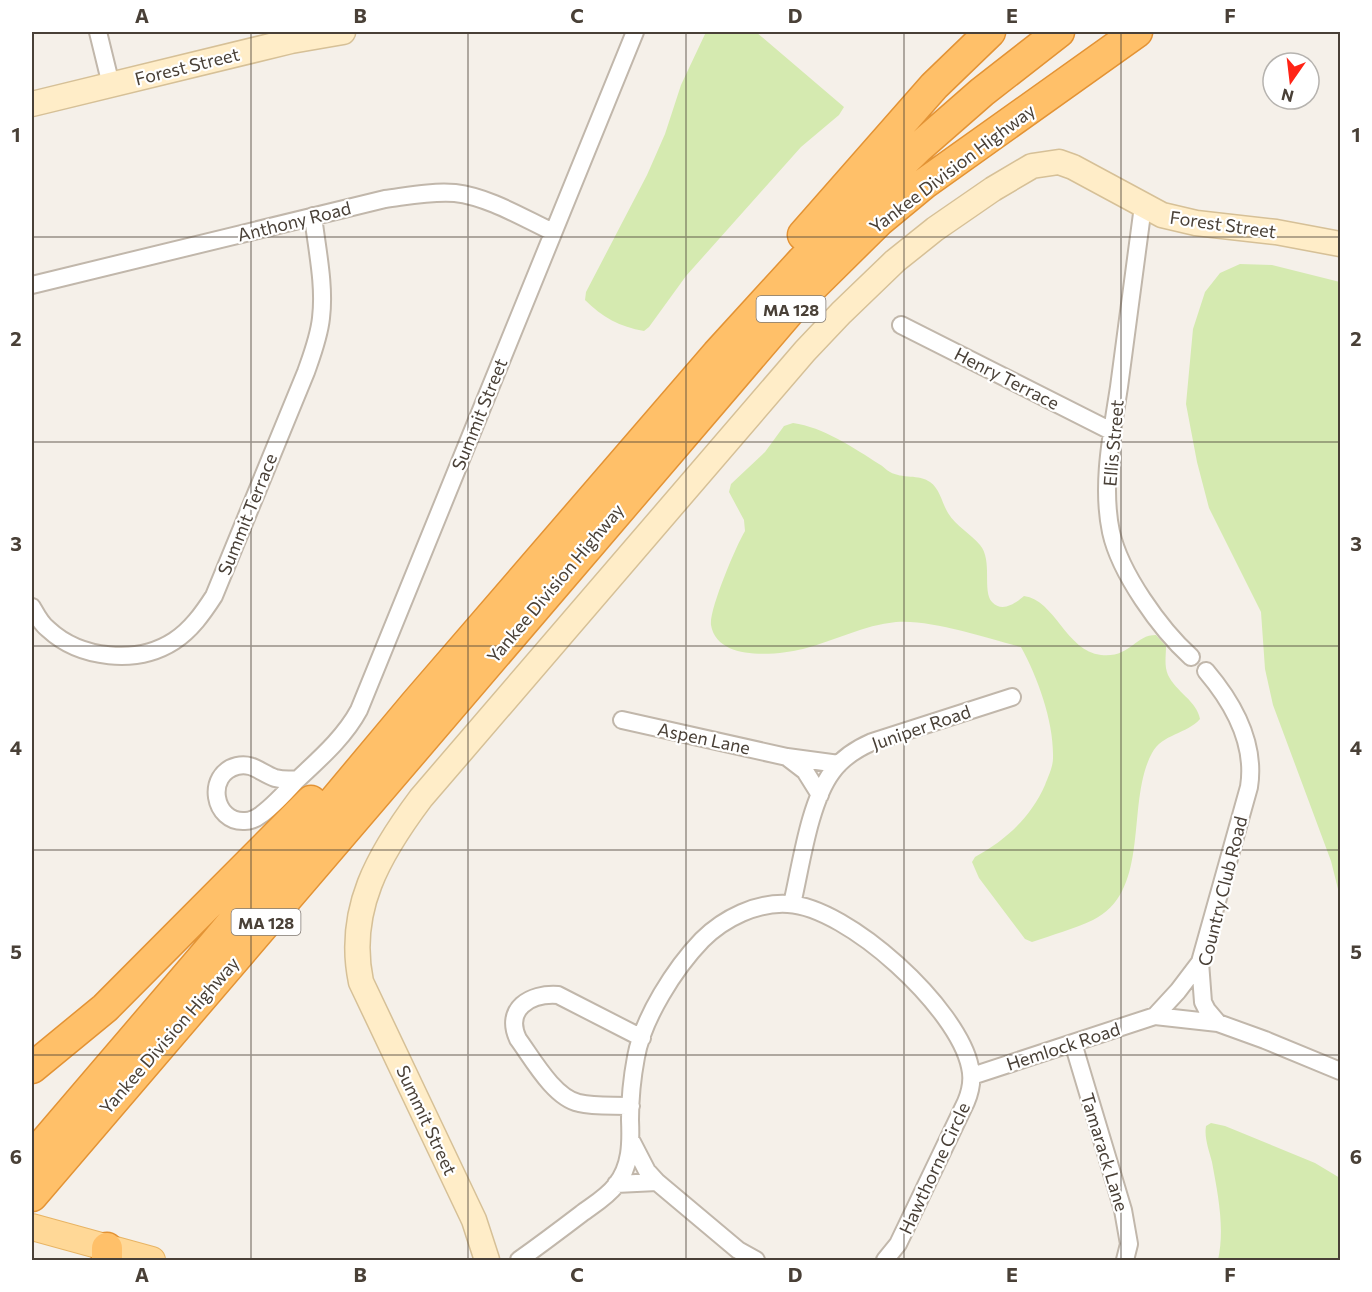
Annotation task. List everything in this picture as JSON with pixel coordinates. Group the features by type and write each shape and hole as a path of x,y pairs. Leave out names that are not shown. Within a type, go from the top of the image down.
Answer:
{"highway":[{"path":"660,420 812,223 934,86 990,32"},
{"name":"Yankee Division Highway","path":"32,1157 489,619 786,278 918,148 982,92 1059,32"},
{"name":"Yankee Division Highway","path":"32,1196 800,298 871,228 925,183 1137,32"},
{"path":"32,1068 105,1008 489,619"}],"main road":[{"path":"32,1227 107,1254 152,1260"}],"street":[{"path":"98,32 111,85"},
{"name":"Forest Street","path":"32,104 291,41 343,32"},
{"name":"Summit Street","path":"298,779 279,779 255,767 237,766 228,769 221,776 217,784 217,803 222,811 237,820 256,819 263,814 298,779 345,731 359,710 635,32"},
{"name":"Forest Street","path":"1046,163 1059,162 1073,167 1162,215 1196,224 1276,232 1341,244"},
{"name":"Yankee Division Highway","path":"361,982 356,946 358,922 364,899 374,872 387,848 421,798 841,313 895,261 935,229 1022,171 1046,163"},
{"name":"Anthony Road","path":"32,281 386,199 439,193 456,193 497,206 553,232"},
{"name":"Ellis Street","path":"1143,206 1113,432 1108,503 1111,531 1117,552 1147,606 1191,657"},
{"name":"Summit Terrace","path":"32,607 46,628 65,643 100,654 119,657 158,650 175,641 204,613 214,596 316,341 323,302 313,216"},
{"name":"Henry Terrace","path":"901,325 1113,432"},
{"name":"Country Club Road","path":"1206,671 1224,693 1237,717 1249,751 1251,774 1200,962 1203,1002 1218,1023"},
{"name":"Juniper Road","path":"792,904 814,812 830,774 839,764 856,749 872,742 1012,697"},
{"name":"Aspen Lane","path":"622,720 787,757 839,764"},
{"path":"787,757 804,771 820,795"},
{"path":"519,1260 597,1203 616,1184 627,1163 632,1142 631,1106 636,1057 646,1026 663,993 682,964 703,940 730,918 748,910 770,904 792,904 820,913 851,928 883,952 934,1004 966,1053 972,1076"},
{"name":"Hemlock Road","path":"1155,1016 1200,962"},
{"name":"Summit Street","path":"361,982 474,1220 487,1260"},
{"path":"631,1106 579,1103 568,1100 559,1093 518,1039 513,1028 513,1019 525,1002 546,994 558,995 642,1038"},
{"name":"Hemlock Road","path":"972,1076 1155,1016 1218,1023"},
{"path":"1218,1023 1341,1071"},
{"name":"Tamarack Lane","path":"1073,1043 1123,1210 1129,1244 1125,1260"},
{"name":"Hawthorne Circle","path":"885,1260 898,1244 966,1102 972,1076"},
{"path":"632,1142 647,1171 657,1182 738,1250 756,1260"},
{"path":"616,1184 657,1182"},
{"path":"898,1244 904,1260"}],"green space":[{"path":"706,32 756,32 844,107 839,115 801,147 686,276 649,327 644,331 635,329 619,324 598,311 585,300 586,292 647,175 665,134 681,85"},
{"path":"1240,264 1272,265 1340,282 1340,897 1331,861 1273,705 1265,669 1261,612 1209,508 1186,404 1193,329 1205,292 1220,273"},
{"path":"793,423 816,429 838,439 895,474 921,478 930,482 939,492 951,518 984,551 989,597 996,605 1009,606 1024,596 1035,600 1053,615 1079,645 1101,655 1119,653 1142,639 1156,635 1166,646 1168,675 1195,707 1200,719 1162,742 1152,753 1144,773 1130,868 1123,889 1111,907 1093,920 1032,942 1025,939 979,878 972,862 975,857 1007,835 1025,817 1039,797 1052,765 1053,744 1048,715 1039,686 1021,647 958,630 910,622 872,626 803,649 779,653 764,654 736,650 724,645 716,637 711,625 714,606 745,531 744,520 729,492 731,484 765,452 784,426"},
{"path":"1211,1123 1225,1126 1315,1163 1340,1178 1340,1260 1218,1260 1221,1236 1220,1211 1206,1135 1206,1126"}]}
